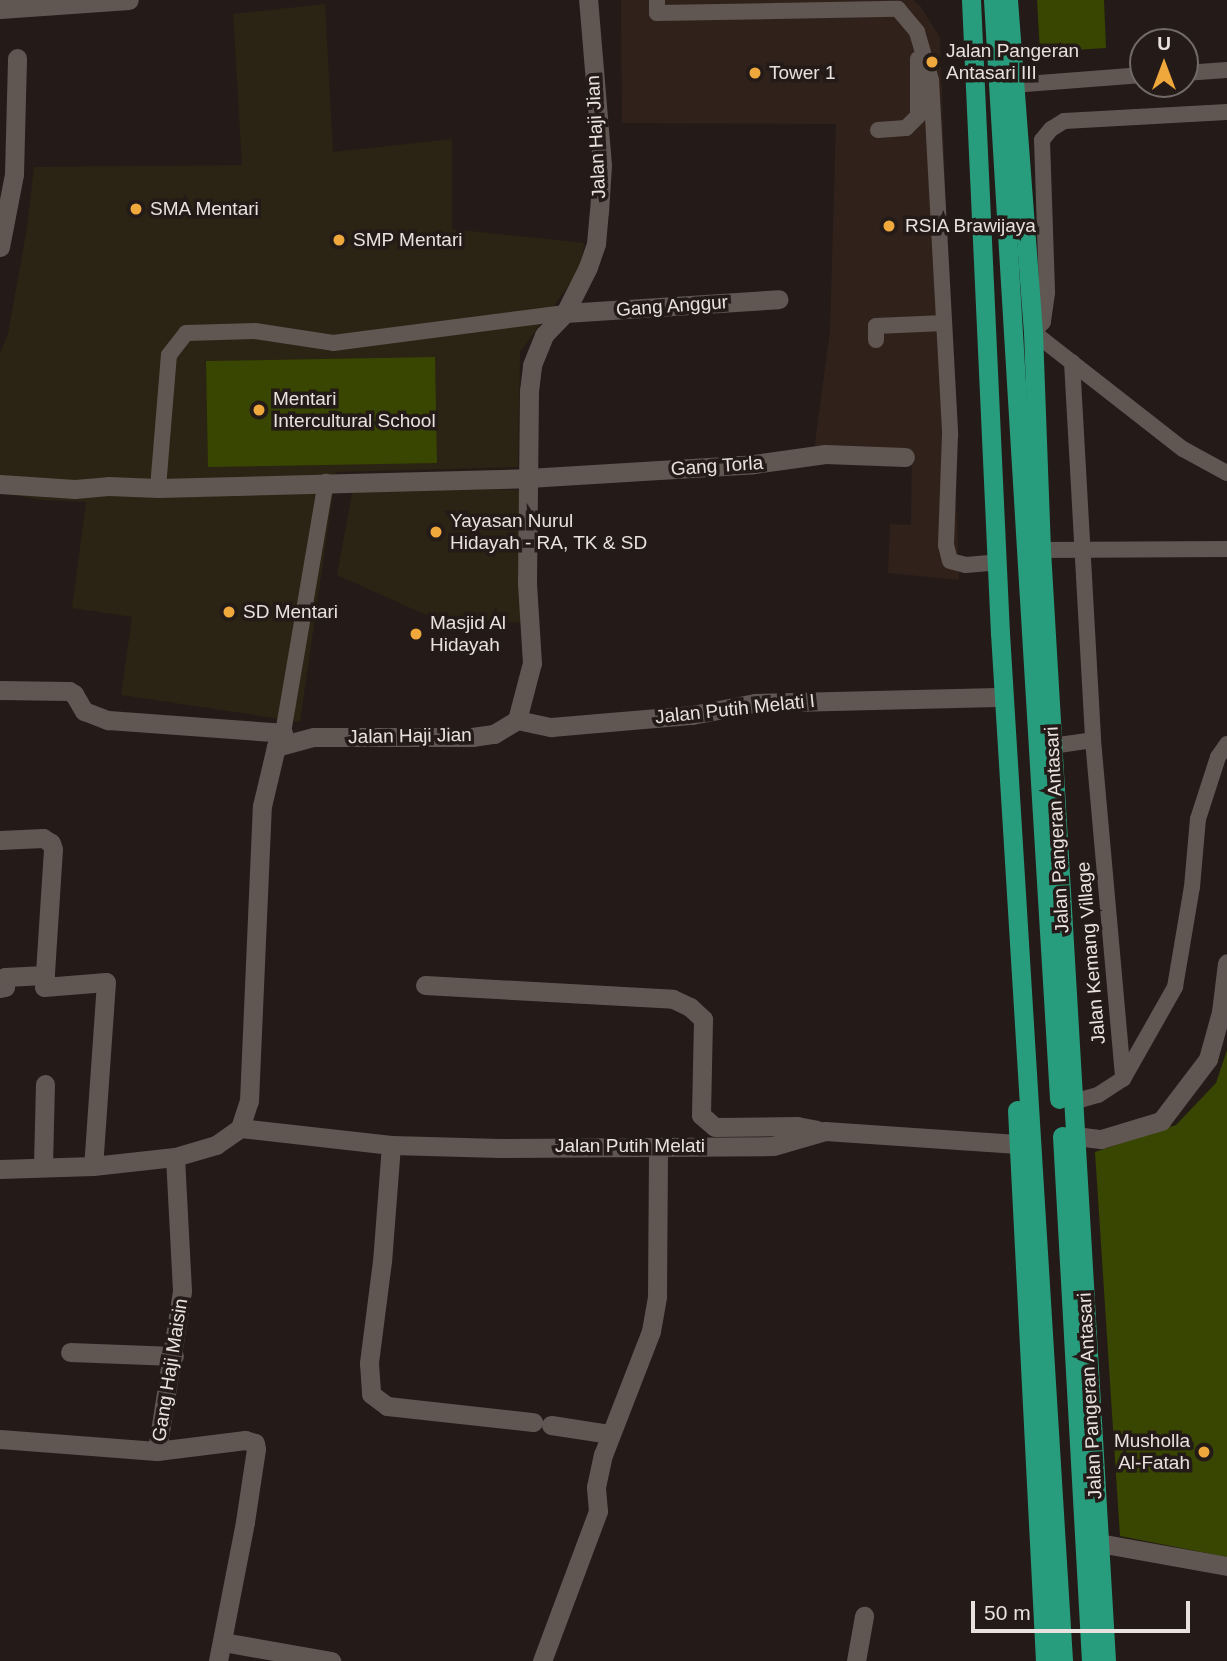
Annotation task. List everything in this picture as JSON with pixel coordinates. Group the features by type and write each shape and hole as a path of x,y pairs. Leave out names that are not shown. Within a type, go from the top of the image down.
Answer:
{"main road":[{"path":"959,0 1045,1661"},
{"path":"971,0 1000,633 1063,1661"},
{"path":"993,0 1091,1661"},
{"name":"Jalan Pangeran Antasari","path":"1008,0 1033,332 1041,550 1106,1661"}],"street":[{"path":"0,9 39,4 129,0"},
{"name":"Jalan Haji Jian","path":"0,690 69,691 74,694 84,711 108,720 280,740 314,737 472,737 494,734 517,720 532,663 527,583 532,365 544,335 565,313 588,267 596,244 602,165 588,0"},
{"path":"0,247 14,174 17,58"},
{"name":"Gang Anggur","path":"565,313 779,299"},
{"name":"Gang Torla","path":"0,484 38,488 158,488 528,478 754,464 825,454 905,457"},
{"name":"Jalan Putih Melati I","path":"517,720 551,727 692,715 755,703 997,697"},
{"path":"0,1169 93,1166 175,1157 216,1145 240,1128 249,1101 262,806 280,740"},
{"path":"0,839 43,838 51,843 52,881 44,987 106,982 93,1166"},
{"path":"1075,1136 1101,1139 1161,1121 1208,1059 1221,1012 1227,962"},
{"path":"0,988 5,987 5,977 45,975"},
{"path":"425,985 673,999 690,1007 703,1019 701,1115 715,1127 797,1126 825,1131"},
{"path":"43,1166 45,1084"},
{"name":"Jalan Putih Melati","path":"240,1128 391,1145 773,1146 825,1131 1018,1144"},
{"path":"391,1145 382,1261 369,1363 371,1394 387,1406 610,1434"},
{"path":"542,1661 598,1511 595,1494 597,1477 610,1434 651,1331 657,1296 659,1146"},
{"name":"Gang Haji Maisin","path":"175,1157 182,1291 174,1356 157,1451 245,1440 256,1445 245,1522 220,1651"},
{"path":"70,1352 174,1356"},
{"path":"0,1439 157,1451"},
{"path":"1099,1543 1227,1566"},
{"path":"856,1661 864,1616"},
{"path":"220,1651 331,1661"}],"lane":[{"path":"657,0 657,13 803,6 898,9 917,33 931,80 950,435 946,545 950,561 965,565 989,563"},
{"path":"878,130 906,128 918,116 920,104 917,33"},
{"path":"1199,72 1227,70"},
{"path":"1013,85 1129,76"},
{"path":"1227,112 1064,121 1051,129 1042,140 1047,293 1043,322 1033,332 1183,449 1227,473"},
{"path":"158,488 169,355 186,333 255,331 332,343 565,313"},
{"path":"876,340 876,326 944,323"},
{"name":"Jalan Kemang Village","path":"1072,362 1093,740 1123,1079"},
{"path":"280,740 326,482"},
{"path":"1041,550 1227,549"},
{"path":"1052,746 1093,740"},
{"path":"1073,1101 1098,1095 1123,1079 1175,987 1192,887 1198,819 1218,757 1227,744"}],"shaded area":[{"name":"RSIA Brawijaya","path":"621,0 913,0 921,7 940,38 959,580 888,573 890,524 911,525 912,451 814,451 830,331 836,124 622,123"},
{"name":"Mentari Intercultural School","path":"325,4 333,152 452,139 452,229 584,243 580,270 520,352 518,467 336,472 300,722 121,695 132,617 72,608 86,502 43,500 0,493 0,353 8,334 27,227 34,167 242,165 233,14"},
{"name":"Yayasan Nurul Hidayah - RA, TK & SD","path":"353,487 529,490 525,623 435,619 337,575"}],"green space":[{"path":"1037,0 1104,0 1106,48 1040,52"},
{"path":"435,357 437,463 208,467 206,361"},
{"path":"1227,1050 1227,1557 1120,1536 1095,1152 1176,1125 1216,1083"}],"place":[{"name":"Jalan Pangeran Antasari III","path":"932,62"},
{"name":"Tower 1","path":"755,73"},
{"name":"SMA Mentari","path":"136,209"},
{"name":"RSIA Brawijaya","path":"889,226"},
{"name":"SMP Mentari","path":"339,240"},
{"name":"Mentari Intercultural School","path":"259,410"},
{"name":"Yayasan Nurul Hidayah - RA, TK & SD","path":"436,532"},
{"name":"SD Mentari","path":"229,612"},
{"name":"Masjid Al Hidayah","path":"416,634"},
{"name":"Musholla Al-Fatah","path":"1204,1452"}]}
